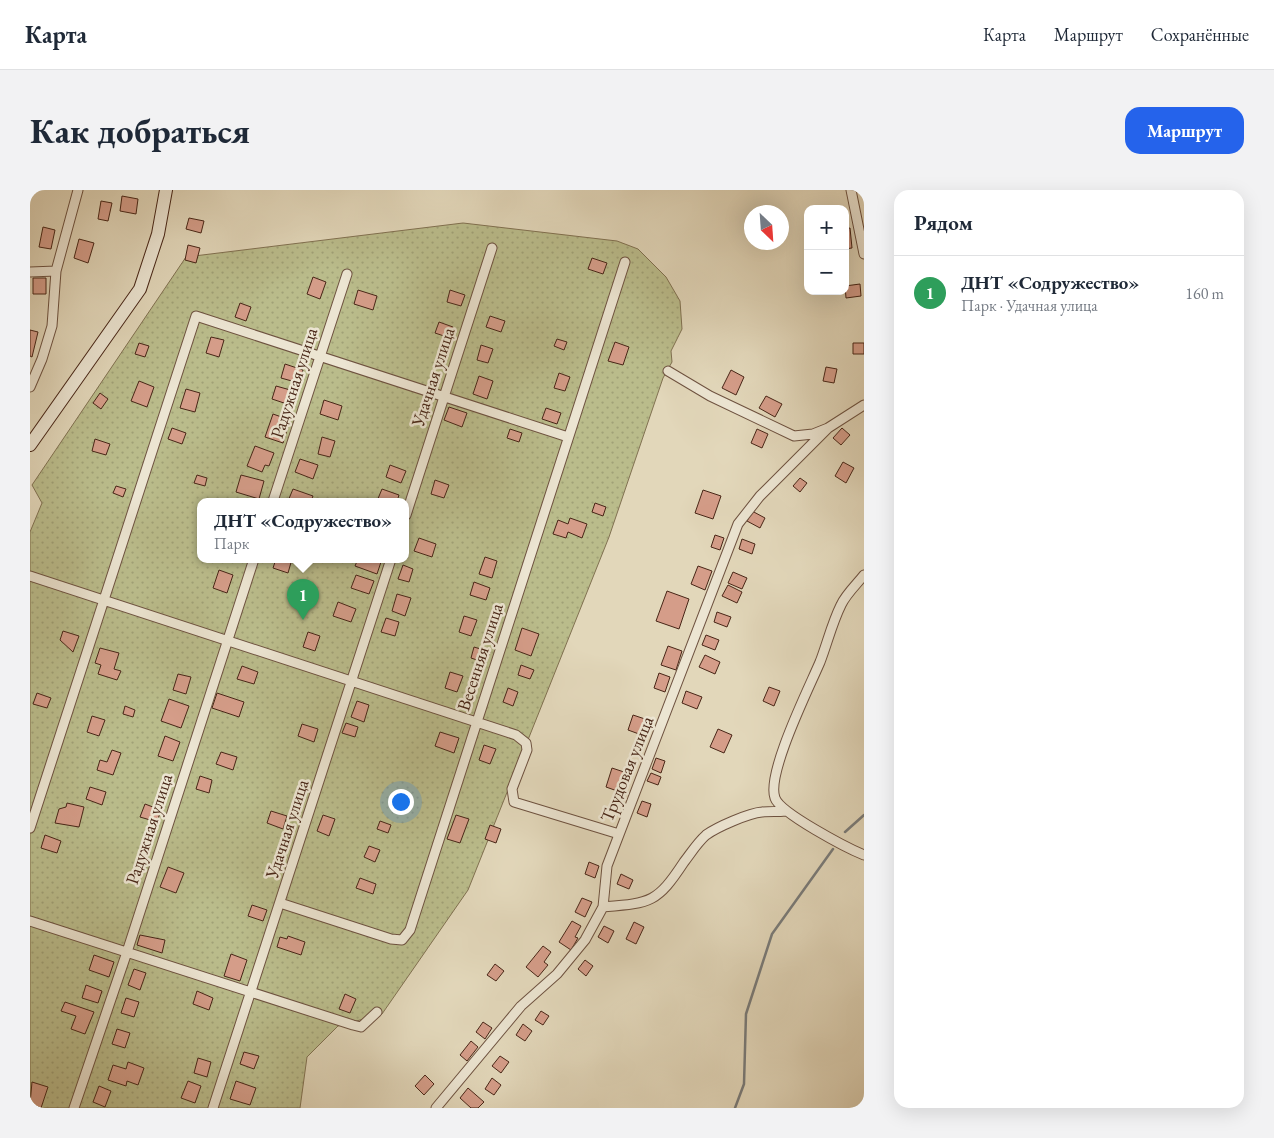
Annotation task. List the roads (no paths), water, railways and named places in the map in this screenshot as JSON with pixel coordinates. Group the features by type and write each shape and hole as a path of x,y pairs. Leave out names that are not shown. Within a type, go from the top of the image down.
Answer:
{"street":[{"path":"30,388 42,359 52,326 56,272 78,190"},
{"path":"30,445 140,289 158,234 166,190"},
{"path":"850,190 864,254"},
{"name":"Удачная улица","path":"409,506 492,248"},
{"name":"Весенняя улица","path":"280,903 391,939 402,940 410,930 625,262"},
{"path":"30,272 56,272"},
{"name":"Радужная улица","path":"274,498 347,274"},
{"path":"30,828 196,316 568,437"},
{"path":"668,371 710,396 780,431 794,436 813,434 828,428 864,405"},
{"name":"Трудовая улица","path":"436,1108 522,1006 557,974 585,940 603,907 607,866 738,524 760,496 828,428"},
{"name":"Радужная улица","path":"74,1108 127,952 253,563"},
{"name":"Удачная улица","path":"213,1108 390,563"},
{"path":"864,575 841,604 820,662 786,739 772,789 775,799 785,811 848,848 864,855"},
{"path":"30,576 516,735 526,743 527,750 512,789 514,802 619,834"},
{"path":"603,907 640,904 661,894 696,844 718,828 761,812 785,811"},
{"path":"30,921 361,1027 377,1012"}],"waterway":[{"path":"845,832 864,815"},
{"path":"735,1108 744,1084 746,1014 772,934 833,849"}],"place":[{"name":"ДНТ «Содружество»","path":"303,620"}]}
